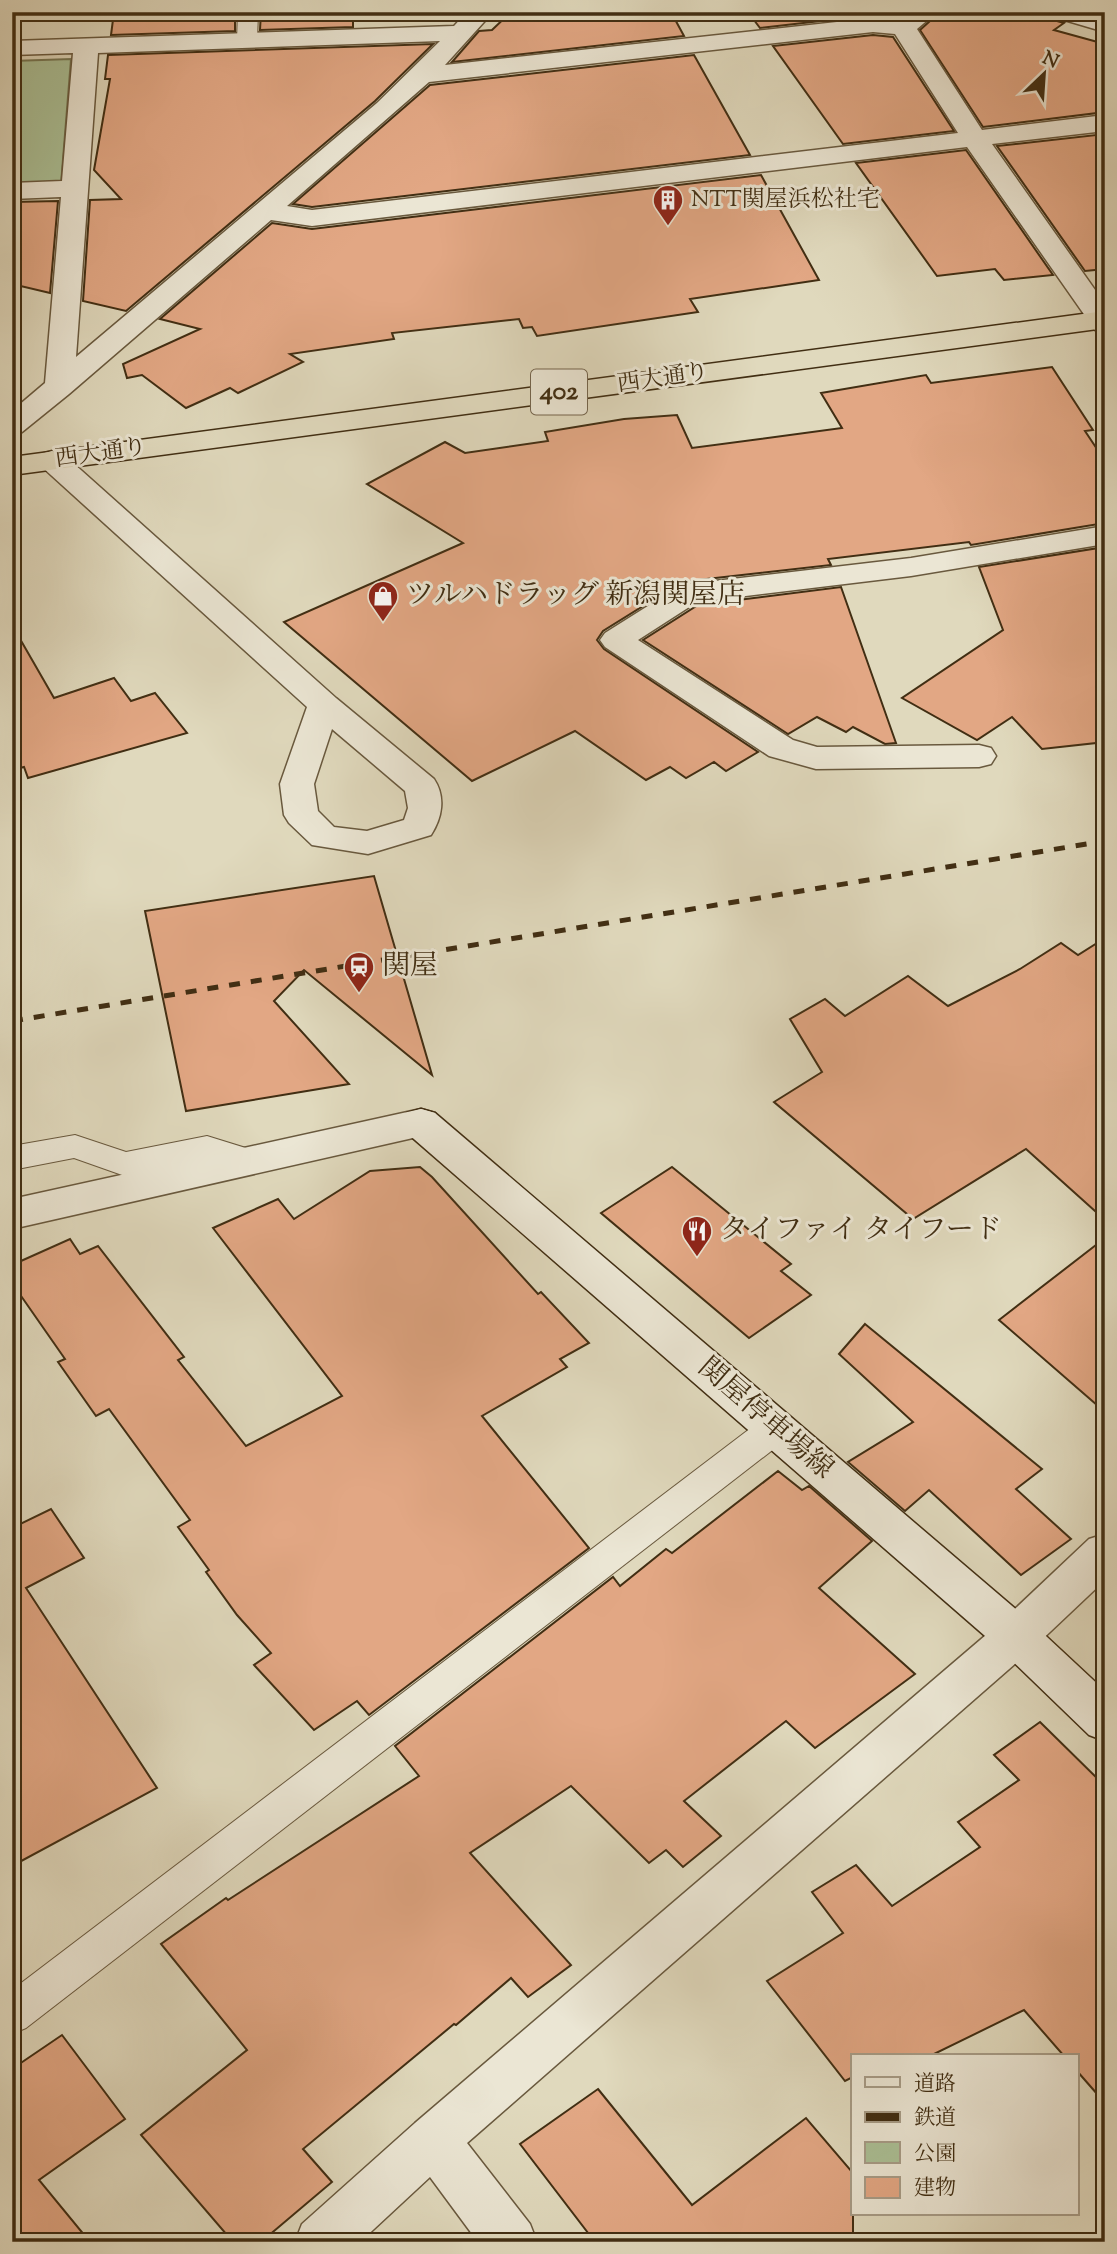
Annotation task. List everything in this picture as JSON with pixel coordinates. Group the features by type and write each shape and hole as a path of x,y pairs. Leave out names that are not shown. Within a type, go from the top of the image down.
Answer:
{"highway":[{"name":"西大通り","path":"12,466 1103,321"}],"street":[{"path":"12,426 422,75 481,12"},
{"path":"422,75 873,25 903,27 925,12"},
{"path":"1063,12 1105,25"},
{"path":"903,27 974,138 1103,321"},
{"path":"12,48 460,33"},
{"path":"59,388 86,46"},
{"path":"266,211 312,218 1105,123"},
{"path":"12,191 75,189"},
{"path":"52,460 324,705"},
{"path":"979,756 816,758 781,748 616,640 689,594 911,568 1105,535"},
{"name":"関屋停車場線","path":"251,1161 421,1123 1016,1636 1105,1721"},
{"path":"12,1214 251,1161"},
{"path":"321,2242 433,2140 1016,1636 1105,1552"},
{"path":"433,2140 511,2242"}],"lane":[{"path":"247,40 248,12"},
{"path":"12,1158 75,1146 125,1164 207,1147 251,1161"},
{"path":"12,2015 776,1428"}],"green space":[{"path":"71,59 61,184 12,186 12,61"}],"building":[{"path":"114,12 235,12 235,31 111,35"},
{"path":"261,12 353,12 353,27 260,30"},
{"path":"511,12 671,12 684,36 452,62 479,31 492,30"},
{"path":"748,12 903,12 897,16 873,15 760,28"},
{"path":"940,12 1049,12 1053,20 1064,23 1054,30 1105,44 1105,112 983,127 920,30"},
{"path":"873,35 893,37 954,131 843,144 773,46"},
{"path":"433,44 375,101 126,311 83,301 90,200 121,199 94,170 110,79 105,79 108,55"},
{"path":"694,55 750,155 312,207 293,204 430,85"},
{"path":"1105,134 1105,269 1085,271 997,146"},
{"path":"966,150 1053,275 1004,280 995,269 937,276 856,163"},
{"path":"761,175 819,280 690,299 698,312 537,336 532,327 523,328 519,319 392,333 394,339 290,354 303,362 238,393 230,388 186,408 142,375 127,378 123,364 200,329 160,319 272,223 312,229"},
{"path":"58,201 50,293 12,284 12,202"},
{"path":"1052,367 1093,430 1085,431 1105,461 1105,523 971,545 969,542 828,559 831,565 689,581 677,585 603,631 597,640 604,649 758,752 726,771 714,762 686,778 670,767 646,780 575,731 472,781 284,622 463,543 367,484 445,442 465,453 548,441 545,432 624,419 677,415 692,448 842,428 821,393 926,375 931,383"},
{"path":"1105,547 1105,742 1042,749 1012,717 977,740 902,698 1003,630 979,567"},
{"path":"841,587 896,743 885,744 853,727 846,732 817,717 788,734 643,640 698,605"},
{"path":"12,625 54,698 114,678 131,701 155,693 187,733 28,778 24,767 12,770"},
{"path":"374,876 432,1075 304,970 274,1001 349,1084 186,1111 145,911"},
{"path":"1105,938 1105,1220 1026,1149 913,1219 774,1102 822,1072 790,1019 825,999 845,1016 908,976 948,1006 1020,969 1061,943 1078,955"},
{"path":"420,1167 538,1294 541,1292 589,1343 560,1359 567,1367 482,1416 589,1548 369,1715 357,1701 314,1730 254,1665 271,1653 237,1615 206,1572 209,1570 178,1527 190,1520 109,1409 96,1416 58,1362 65,1359 12,1283 12,1265 70,1239 80,1254 98,1246 184,1357 178,1360 246,1446 342,1396 213,1228 278,1199 294,1219 370,1171"},
{"path":"672,1167 791,1264 781,1271 811,1295 749,1338 601,1213"},
{"path":"1105,1238 1105,1412 999,1320"},
{"path":"865,1324 1042,1469 1016,1489 1071,1539 1021,1575 929,1490 905,1511 848,1462 913,1422 839,1354"},
{"path":"778,1471 802,1490 809,1486 872,1541 819,1588 915,1674 815,1748 786,1721 684,1801 721,1836 683,1867 666,1850 649,1863 571,1786 470,1853 571,1965 528,1997 511,1978 454,2024 303,2149 332,2182 261,2242 233,2242 141,2135 247,2050 161,1944 226,1898 228,1900 419,1776 395,1746 613,1577 620,1586 666,1549 672,1553"},
{"path":"51,1509 84,1558 26,1588 157,1788 12,1866 12,1528"},
{"path":"1040,1722 1105,1786 1105,2103 1078,2072 1078,2054 1062,2054 1024,2010 934,2054 851,2054 851,2078 845,2081 767,1981 843,1933 812,1892 856,1865 892,1906 980,1847 958,1822 1019,1780 994,1755"},
{"path":"62,2035 125,2119 39,2180 90,2242 12,2242 12,2069"},
{"path":"598,2089 692,2205 806,2118 851,2171 853,2242 595,2242 520,2144"}],"railway":[{"path":"12,1021 1105,841"}],"place":[{"name":"NTT関屋浜松社宅","path":"668,227"},
{"name":"ツルハドラッグ 新潟関屋店","path":"383,623"},
{"name":"関屋","path":"359,994"},
{"name":"タイファイ タイフード","path":"697,1258"}]}
